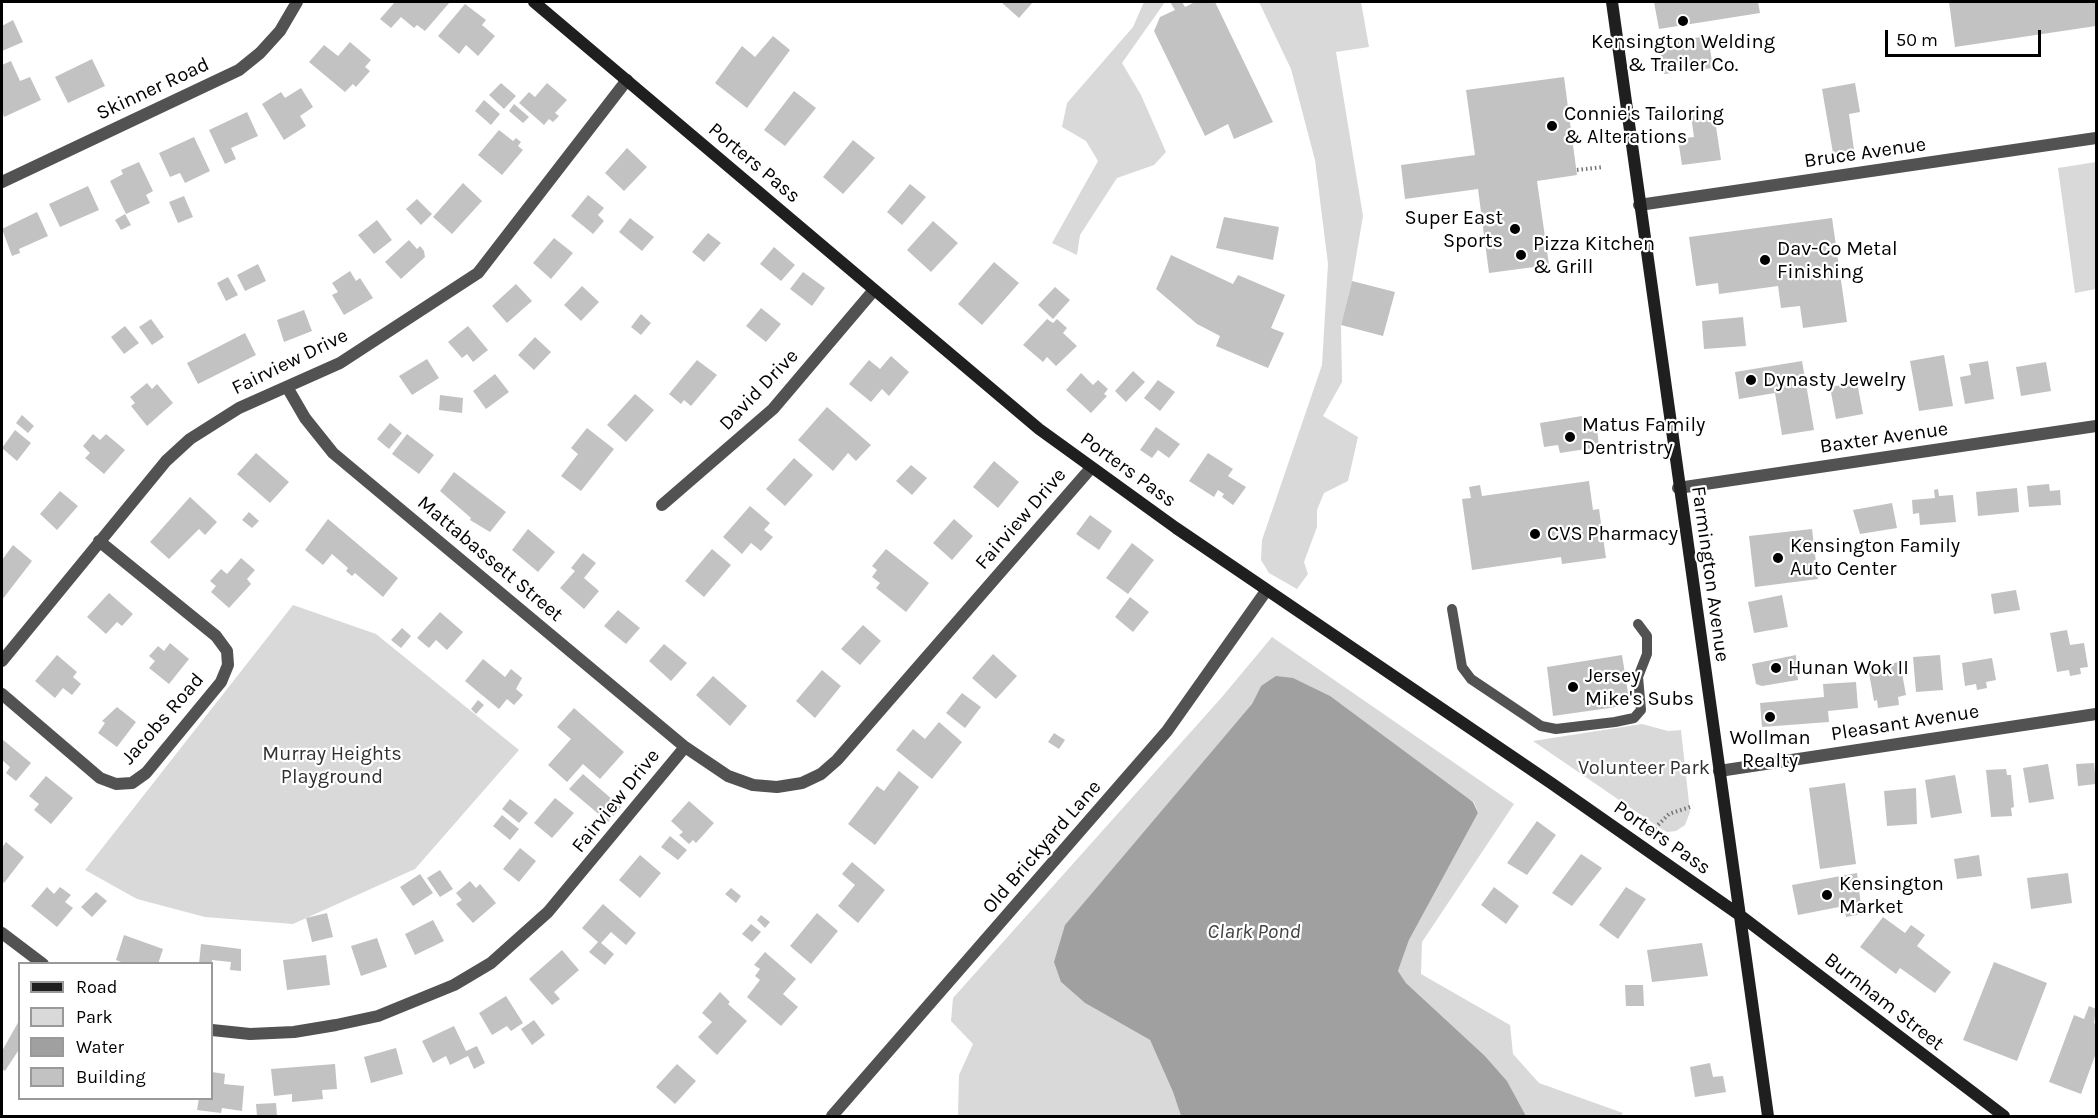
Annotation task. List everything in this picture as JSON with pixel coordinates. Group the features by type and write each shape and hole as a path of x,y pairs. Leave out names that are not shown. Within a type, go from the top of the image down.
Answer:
{"street":[{"name":"Skinner Road","path":"2,182 239,70 260,53 280,31 297,2"},
{"name":"Porters Pass","path":"534,2 1039,429 1266,591 1551,783 1741,916"},
{"name":"Farmington Avenue","path":"1612,2 1678,489 1768,1116"},
{"name":"Fairview Drive","path":"2,661 166,461 190,439 239,408 340,363 477,273 627,80"},
{"name":"Bruce Avenue","path":"1639,205 2097,138"},
{"name":"David Drive","path":"662,505 773,409 874,290"},
{"name":"Mattabassett Street","path":"287,387 304,418 333,453 685,747"},
{"name":"Baxter Avenue","path":"1678,489 2097,426"},
{"name":"Fairview Drive","path":"213,1030 250,1034 294,1032 378,1016 454,985 491,963 548,912 685,747 728,776 753,785 777,788 802,783 821,774 837,760 1091,468"},
{"name":"Jacobs Road","path":"2,694 100,777 116,784 132,783 146,773 221,682 228,665 226,651 216,636 99,541"},
{"name":"Old Brickyard Lane","path":"832,1116 1167,731 1266,591"},
{"name":"Pleasant Avenue","path":"1719,771 2097,714"},
{"name":"Burnham Street","path":"1741,916 2004,1116"},
{"path":"2,933 42,962"}],"lane":[{"path":"1452,609 1462,667 1471,679 1541,726 1556,729 1634,718 1641,710 1638,677 1647,654 1647,636 1638,624"}],"path":[{"path":"1576,170 1603,167"},
{"path":"1655,828 1669,814 1693,806"}],"green space":[{"path":"1144,2 1165,2 1122,63 1141,95 1166,152 1154,165 1117,178 1080,235 1077,255 1052,243 1098,161 1086,141 1062,127 1067,103 1133,27"},
{"path":"1259,2 1361,2 1369,47 1336,52 1363,216 1352,281 1341,325 1342,382 1323,416 1358,437 1348,481 1324,493 1317,510 1317,527 1304,562 1308,574 1297,589 1269,573 1261,560 1262,540 1322,365 1328,264 1315,160 1291,69"},
{"path":"2096,162 2096,289 2075,293 2058,168"},
{"name":"Murray Heights Playground","path":"293,605 376,634 519,750 415,869 293,924 205,917 137,899 85,870"},
{"path":"1272,637 1514,804 1422,942 1421,974 1510,1025 1513,1054 1539,1083 1623,1113 1621,1116 1526,1116 1507,1081 1485,1056 1406,983 1398,971 1409,940 1478,813 1474,802 1261,686 1252,704 1061,982 1085,1003 1150,1040 1181,1116 958,1116 959,1075 973,1044 951,1021 953,998 1222,697"},
{"name":"Volunteer Park","path":"1642,724 1668,731 1681,730 1690,812 1685,825 1676,831 1667,832 1660,828 1533,741"}],"water":[{"name":"Clark Pond","path":"1276,676 1293,678 1330,696 1473,802 1478,813 1409,940 1398,971 1406,983 1485,1056 1507,1081 1526,1116 1181,1116 1150,1040 1085,1003 1061,982 1054,962 1065,925 1252,704 1261,686"}],"building":[{"path":"395,2 450,2 425,31 417,25 414,28 401,17 391,28 380,19"},
{"path":"1001,2 1033,2 1019,18"},
{"path":"1170,2 1182,2 1185,7 1195,2 1215,2 1273,122 1234,139 1228,124 1205,136 1154,31 1160,17 1175,10"},
{"name":"Kensington Welding & Trailer Co.","path":"1654,2 1758,2 1760,13 1659,29"},
{"path":"1949,2 2096,2 2096,26 1955,47"},
{"path":"465,4 486,20 482,25 495,36 478,56 466,45 459,54 438,36"},
{"path":"13,20 23,42 2,51 2,26"},
{"path":"773,36 790,50 747,108 715,83 742,46 755,57"},
{"path":"1708,36 1713,68 1664,74 1659,43"},
{"path":"350,42 371,60 365,67 370,71 356,87 353,84 345,92 309,62 324,45 338,56"},
{"path":"92,59 105,86 68,103 55,77"},
{"path":"11,61 20,81 30,77 41,100 4,117 2,65"},
{"path":"1564,77 1577,175 1537,181 1549,265 1489,273 1478,189 1405,199 1401,165 1475,155 1466,90"},
{"path":"501,83 516,96 504,109 489,95"},
{"path":"547,83 567,100 555,113 559,116 553,122 549,119 544,125 519,103 529,92 535,97"},
{"path":"1855,83 1860,112 1849,114 1854,150 1833,153 1822,89"},
{"path":"301,88 313,107 300,116 306,126 284,140 262,104 281,92 285,98"},
{"path":"794,91 816,108 785,146 764,130"},
{"path":"484,100 500,114 491,125 475,111"},
{"path":"514,104 529,117 523,123 509,111"},
{"path":"247,112 258,136 231,148 236,159 225,164 209,130"},
{"path":"1714,113 1721,160 1682,165 1678,139 1694,137 1691,116"},
{"path":"499,130 513,141 516,138 521,142 518,146 523,150 502,175 478,155"},
{"path":"194,137 210,171 185,183 180,173 170,177 159,153"},
{"path":"853,140 875,158 843,194 823,177"},
{"path":"627,148 647,167 624,191 605,173"},
{"path":"139,162 153,191 146,195 150,203 126,214 110,181 123,174 121,170"},
{"path":"463,183 482,201 452,234 433,217"},
{"path":"910,184 926,197 902,225 887,212"},
{"path":"88,186 99,210 60,227 49,204"},
{"path":"588,195 604,208 598,215 604,221 593,234 571,216"},
{"path":"184,196 193,217 178,223 169,202"},
{"path":"417,199 432,214 421,225 406,209"},
{"path":"37,212 48,236 19,249 20,253 12,256 2,229"},
{"path":"125,214 131,225 121,230 115,220"},
{"path":"1224,217 1279,227 1273,260 1216,248"},
{"path":"630,218 654,237 642,251 619,232"},
{"name":"Dav-Co Metal Finishing","path":"1832,218 1847,322 1803,328 1800,306 1781,308 1778,286 1719,294 1718,283 1696,286 1689,237"},
{"path":"377,220 392,240 374,254 358,235"},
{"path":"933,221 958,243 931,272 907,250"},
{"path":"708,233 721,243 704,262 692,252"},
{"path":"554,238 573,253 551,279 533,263"},
{"path":"409,240 417,249 420,246 425,257 401,279 385,262"},
{"path":"774,247 795,265 781,281 760,264"},
{"path":"1171,255 1233,284 1238,275 1285,295 1271,328 1284,333 1268,368 1216,346 1220,336 1197,324 1156,289"},
{"path":"994,262 1019,283 982,325 958,304"},
{"path":"258,264 266,281 245,291 237,275"},
{"path":"350,271 356,281 360,278 373,298 344,315 332,295 338,292 332,283"},
{"path":"803,272 825,288 812,306 790,289"},
{"path":"228,277 238,295 226,301 217,283"},
{"path":"1352,281 1395,292 1383,336 1341,325"},
{"path":"516,284 532,301 507,323 492,306"},
{"path":"582,286 599,302 581,321 564,305"},
{"path":"1055,287 1070,300 1053,319 1038,305"},
{"path":"761,308 781,324 766,342 746,326"},
{"path":"304,310 312,331 284,342 277,320"},
{"path":"641,314 651,323 641,335 631,327"},
{"path":"1743,317 1746,346 1704,349 1702,321"},
{"path":"151,319 164,337 152,345 139,327"},
{"path":"1047,319 1053,323 1057,319 1067,328 1063,333 1077,346 1056,366 1047,357 1043,362 1023,345"},
{"path":"125,326 139,343 124,354 111,337"},
{"path":"468,326 488,350 473,362 467,354 462,358 448,342"},
{"path":"245,333 256,355 198,384 187,363"},
{"path":"535,337 551,352 534,370 518,355"},
{"path":"1944,355 1953,406 1919,411 1910,361"},
{"path":"891,356 909,372 889,396 882,389 871,402 849,384 869,360 880,369"},
{"path":"427,359 439,378 412,395 399,376"},
{"path":"697,360 717,375 691,406 684,400 681,404 669,394"},
{"path":"1802,361 1814,430 1782,435 1775,393 1739,399 1735,372"},
{"path":"1988,361 1994,399 1965,404 1960,377 1971,375 1969,364"},
{"path":"2046,362 2051,391 2021,396 2016,367"},
{"path":"1133,371 1145,382 1126,402 1115,391"},
{"path":"1081,373 1093,385 1098,380 1108,389 1104,394 1107,396 1091,413 1066,390"},
{"path":"495,374 509,392 486,409 473,391"},
{"path":"1158,380 1175,392 1160,411 1144,398"},
{"path":"1857,382 1863,414 1836,419 1830,387"},
{"path":"147,383 152,389 157,384 173,403 147,426 131,406 135,403 130,397"},
{"path":"635,394 654,410 626,442 607,425"},
{"path":"440,395 463,398 462,413 439,410"},
{"path":"827,407 871,445 856,461 848,453 833,471 798,440"},
{"path":"22,415 34,426 28,433 16,423"},
{"name":"Matus Family Dentristry","path":"1582,416 1584,429 1597,428 1599,447 1560,453 1558,445 1544,447 1540,423"},
{"path":"390,423 402,433 389,449 377,439"},
{"path":"1156,427 1180,444 1169,458 1158,450 1152,458 1140,450"},
{"path":"587,428 614,449 581,491 561,476 578,454 571,448"},
{"path":"15,430 31,443 17,461 2,448"},
{"path":"93,434 100,440 106,434 125,450 104,474 85,458 90,453 83,446"},
{"path":"407,434 434,455 419,474 392,454"},
{"path":"256,453 289,482 270,503 237,474"},
{"path":"1208,453 1233,469 1228,476 1246,487 1233,505 1222,497 1224,494 1218,490 1214,497 1189,481"},
{"path":"794,458 813,475 785,506 766,489"},
{"path":"994,461 1019,482 998,508 973,487"},
{"path":"911,465 927,478 912,495 896,481"},
{"path":"454,472 506,512 490,532 470,520 471,518 440,491"},
{"name":"CVS Pharmacy","path":"1589,481 1593,510 1599,509 1606,558 1562,564 1561,557 1472,570 1462,499 1471,498 1469,487 1480,485 1482,496"},
{"path":"2049,484 2050,491 2060,490 2061,505 2029,507 2027,486"},
{"path":"2017,488 2019,512 1978,516 1976,492"},
{"path":"1938,489 1939,496 1953,495 1956,522 1920,525 1919,513 1913,514 1912,500 1935,498 1934,490"},
{"path":"60,491 78,506 57,530 40,514"},
{"path":"190,497 217,522 205,535 199,529 169,559 150,542"},
{"path":"1892,503 1897,528 1860,534 1853,510"},
{"path":"750,506 770,523 764,530 773,537 761,551 751,543 742,554 723,537"},
{"path":"249,512 259,521 252,528 242,520"},
{"path":"1090,515 1112,531 1099,550 1076,534"},
{"path":"328,519 398,578 383,597 355,573 352,576 346,571 348,568 332,554 323,565 305,550"},
{"path":"954,519 973,536 952,560 933,543"},
{"path":"528,529 555,552 538,572 512,550"},
{"path":"1812,529 1818,579 1755,587 1749,536"},
{"path":"1132,543 1154,560 1128,594 1106,578"},
{"path":"13,545 32,561 2,600 2,560"},
{"path":"712,549 731,565 704,597 685,581"},
{"path":"886,549 929,583 906,612 876,588 880,583 872,577 877,570 872,566"},
{"path":"583,553 596,563 584,578 599,591 584,609 560,588 575,571 571,568"},
{"path":"241,558 255,570 247,579 251,584 229,608 211,592 216,586 210,581 221,569 227,574"},
{"path":"2016,590 2020,610 1994,614 1991,594"},
{"path":"109,593 133,614 122,626 117,622 106,634 87,617"},
{"path":"1782,595 1788,627 1754,633 1748,602"},
{"path":"1130,597 1149,612 1133,632 1115,617"},
{"path":"618,610 640,628 626,644 604,626"},
{"path":"440,612 463,632 447,650 436,640 429,648 417,638"},
{"path":"863,625 881,641 860,665 841,649"},
{"path":"402,628 411,636 401,648 391,640"},
{"path":"2067,630 2070,645 2084,643 2088,667 2080,668 2081,674 2070,676 2069,670 2057,672 2050,633"},
{"path":"170,643 189,659 169,684 149,668 155,661 149,656 158,646 164,651"},
{"path":"664,644 687,663 671,681 649,661"},
{"path":"993,654 1017,676 996,699 972,678"},
{"path":"57,655 77,672 73,677 81,684 72,695 63,688 55,698 35,681"},
{"path":"1622,655 1630,705 1553,716 1547,667"},
{"name":"Hunan Wok II","path":"1796,655 1798,680 1762,686 1756,684 1752,664"},
{"path":"1940,655 1943,690 1916,692 1913,657"},
{"path":"1992,658 1996,680 1986,682 1987,688 1977,690 1976,684 1965,686 1962,663"},
{"path":"483,659 505,677 511,669 522,678 516,689 523,695 514,705 507,699 499,709 465,681"},
{"path":"1900,662 1906,695 1898,697 1899,705 1878,708 1877,700 1874,701 1868,667"},
{"path":"822,670 841,686 815,718 796,701"},
{"path":"713,676 747,706 730,726 696,695"},
{"path":"1856,682 1858,708 1828,711 1829,722 1762,727 1760,703 1824,697 1823,684"},
{"path":"962,693 981,707 965,728 946,713"},
{"path":"478,700 484,705 476,714 471,709"},
{"path":"117,707 136,722 117,747 98,733 105,723 102,721"},
{"path":"574,708 624,752 600,779 583,764 567,782 548,765 571,739 557,727"},
{"path":"939,722 962,742 932,779 896,750 913,729 925,739"},
{"path":"1054,733 1065,740 1059,749 1048,742"},
{"path":"2,739 31,763 16,781 6,773 10,767 2,760"},
{"path":"2094,763 2096,784 2078,786 2076,764"},
{"path":"1635,764 1639,770 1635,776 1631,776 1627,768"},
{"path":"2048,764 2054,799 2029,803 2023,768"},
{"path":"2006,769 2007,775 2011,775 2014,807 2011,808 2012,816 1991,817 1986,770"},
{"path":"899,771 919,787 875,845 848,824 877,786 884,791"},
{"path":"583,774 621,807 608,822 569,789"},
{"path":"1955,775 1962,813 1931,818 1925,780"},
{"path":"46,776 73,798 51,824 34,810 39,804 29,796"},
{"path":"1845,783 1856,864 1820,869 1809,788"},
{"path":"1916,788 1917,824 1887,826 1884,791"},
{"path":"555,798 574,813 552,838 534,823"},
{"path":"510,799 528,813 519,823 502,809"},
{"path":"689,801 714,823 696,843 693,840 689,844 679,835 683,832 671,821"},
{"path":"502,815 519,829 510,840 493,826"},
{"path":"1537,821 1556,835 1527,875 1507,863"},
{"path":"670,836 687,850 678,860 661,847"},
{"path":"6,842 24,857 4,883 2,881 2,848"},
{"path":"520,848 536,861 519,882 503,869"},
{"path":"1581,854 1602,868 1572,906 1552,893"},
{"path":"640,855 661,873 640,898 619,880"},
{"path":"1979,855 1982,876 1957,879 1954,859"},
{"path":"852,862 885,890 858,923 838,906 855,885 842,874"},
{"path":"440,870 453,889 440,897 427,878"},
{"name":"Kensington Market","path":"1857,873 1862,914 1846,917 1844,906 1798,915 1792,885"},
{"path":"2068,873 2072,903 2031,909 2027,878"},
{"path":"420,874 433,893 413,906 400,887"},
{"path":"470,881 476,888 480,884 496,903 473,923 456,904 462,900 456,893"},
{"path":"47,887 54,894 60,887 71,895 65,902 73,908 57,927 31,906"},
{"path":"1494,887 1519,906 1506,924 1481,905"},
{"path":"1626,887 1646,899 1618,939 1599,925"},
{"path":"731,888 741,896 736,903 725,894"},
{"path":"96,892 107,901 92,917 81,907"},
{"path":"603,904 636,933 626,945 611,932 601,943 614,954 605,965 589,952 598,942 582,928"},
{"path":"327,913 333,937 312,942 306,918"},
{"path":"817,913 838,931 811,964 790,946"},
{"path":"761,915 770,922 765,928 757,920"},
{"path":"1883,917 1905,933 1911,925 1925,935 1917,946 1951,972 1935,993 1900,968 1896,974 1860,947"},
{"path":"433,920 444,941 415,955 405,934"},
{"path":"751,924 761,932 752,942 742,934"},
{"path":"124,935 163,949 159,962 116,960"},
{"path":"377,938 387,967 361,976 351,946"},
{"path":"1702,943 1708,976 1652,982 1647,950"},
{"path":"201,944 241,949 241,971 230,970 231,962 212,960 212,962 199,962"},
{"path":"562,950 579,970 554,992 560,999 552,1005 529,979"},
{"path":"765,952 796,979 783,994 798,1007 781,1026 747,997 760,980 755,976 760,969 754,965"},
{"path":"326,955 330,985 287,990 283,960"},
{"path":"1994,962 2047,983 2017,1061 1963,1040"},
{"path":"1625,985 1643,985 1644,1006 1626,1006"},
{"path":"720,992 730,1002 728,1004 747,1021 717,1055 698,1037 712,1022 702,1013"},
{"path":"506,996 523,1023 511,1031 507,1026 492,1035 479,1013"},
{"path":"2089,1006 2096,1009 2094,1023 2096,1024 2096,1053 2081,1094 2049,1082 2074,1015 2084,1019"},
{"path":"534,1020 545,1035 532,1045 521,1029"},
{"path":"18,1023 18,1051 5,1071 2,1069 2,1051"},
{"path":"454,1026 466,1051 477,1046 485,1063 474,1069 468,1056 450,1065 446,1056 433,1063 422,1041"},
{"path":"396,1048 403,1074 371,1083 364,1057"},
{"path":"1710,1063 1713,1077 1723,1076 1726,1092 1695,1097 1690,1067"},
{"path":"335,1064 337,1089 322,1090 323,1099 292,1102 292,1094 274,1096 271,1069"},
{"path":"677,1064 696,1081 675,1104 656,1087"},
{"path":"213,1072 225,1074 224,1084 244,1086 242,1111 222,1108 221,1113 197,1110 199,1100 213,1100"},
{"path":"276,1103 277,1116 257,1116 256,1104"}],"place":[{"name":"Kensington Welding & Trailer Co.","path":"1683,21"},
{"name":"Connie's Tailoring & Alterations","path":"1552,126"},
{"name":"Super East Sports","path":"1515,229"},
{"name":"Pizza Kitchen & Grill","path":"1521,255"},
{"name":"Dav-Co Metal Finishing","path":"1765,260"},
{"name":"Dynasty Jewelry","path":"1751,380"},
{"name":"Matus Family Dentristry","path":"1570,437"},
{"name":"CVS Pharmacy","path":"1535,534"},
{"name":"Kensington Family Auto Center","path":"1778,558"},
{"name":"Hunan Wok II","path":"1776,668"},
{"name":"Jersey Mike's Subs","path":"1573,687"},
{"name":"Wollman Realty","path":"1770,717"},
{"name":"Kensington Market","path":"1827,895"}]}
